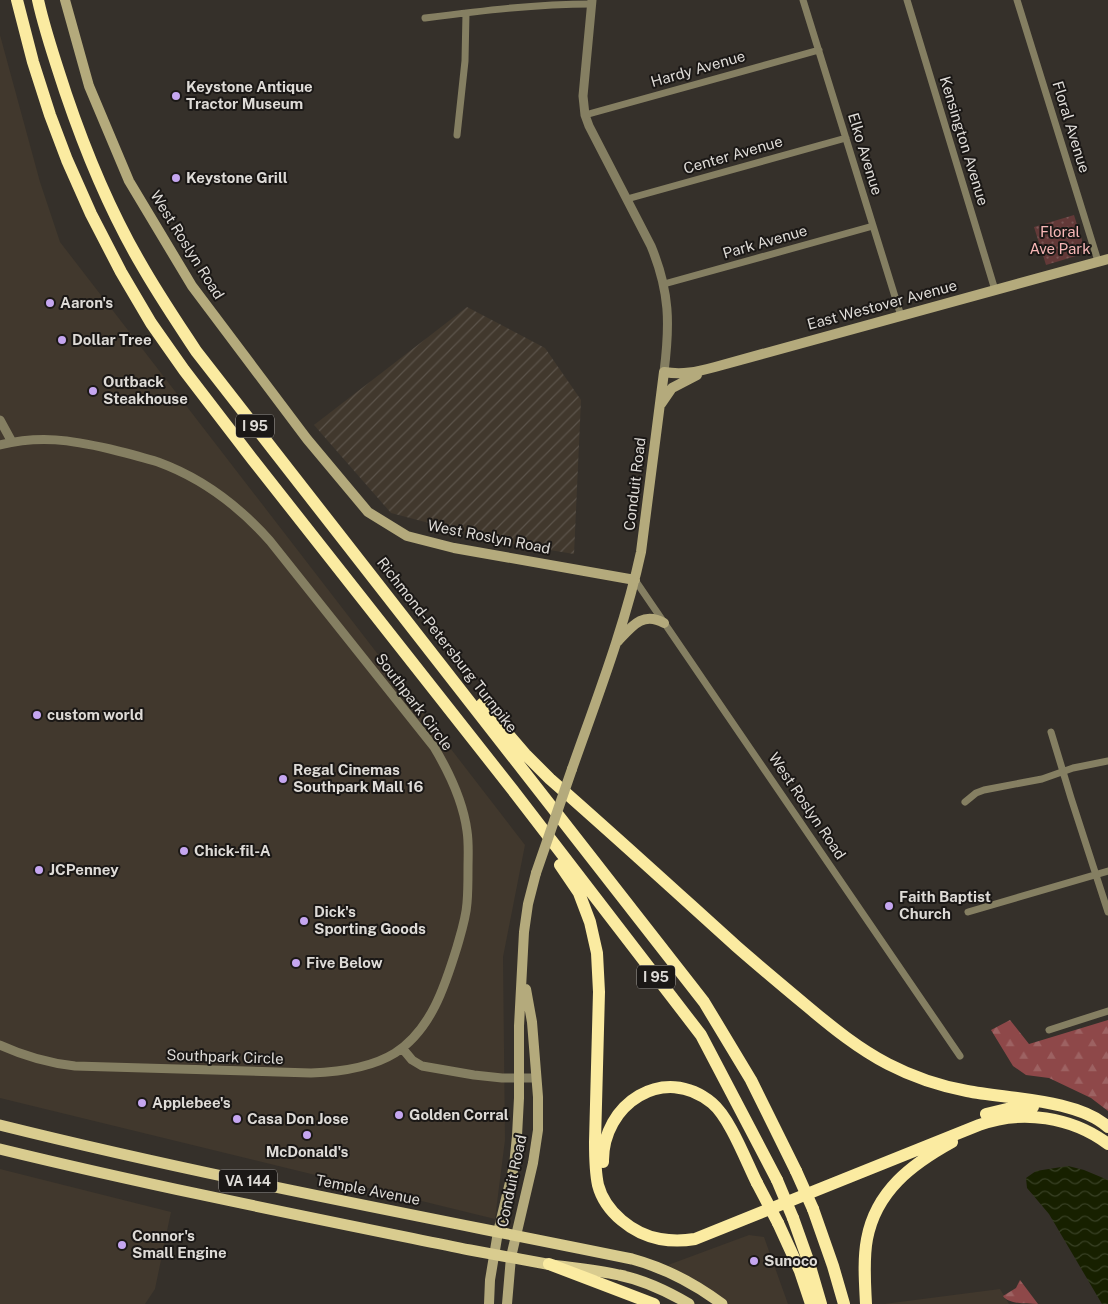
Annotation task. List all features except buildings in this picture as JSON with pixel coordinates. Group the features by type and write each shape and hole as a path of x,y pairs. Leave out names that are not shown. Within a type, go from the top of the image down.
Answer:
{"highway":[{"name":"I 95","path":"17,0 33,62 67,160 91,214 121,272 151,322 184,370 247,452 512,789 701,1035 777,1180 809,1263 821,1304"},
{"name":"Richmond-Petersburg Turnpike","path":"38,0 55,61 93,167 140,263 196,350 704,1002 751,1080 796,1171 813,1209 844,1304"},
{"path":"422,639 525,754 550,779 764,970 852,1042 888,1064 929,1081 967,1091 1062,1106 1088,1114 1108,1126"},
{"path":"512,789 528,823 579,893 590,922 596,953 599,992 595,1142 597,1176 600,1192 608,1206 632,1229 659,1239 676,1241 694,1239 979,1124 998,1119 1025,1117 1064,1122 1089,1132 1108,1144"},
{"path":"811,1304 800,1271 778,1223 757,1182 729,1126 719,1110 705,1098 690,1091 675,1088 660,1088 631,1100 612,1122 605,1138 602,1159 605,1181 613,1199 626,1215 641,1225 658,1232 676,1234 695,1231 968,1121 998,1111 1023,1107 1050,1109 1082,1118 1108,1131"},
{"path":"866,1304 864,1271 868,1235 872,1220 892,1187 916,1164 951,1143 981,1129 1025,1117"},
{"path":"550,1264 654,1304"}],"main road":[{"name":"West Roslyn Road","path":"65,0 89,86 129,181 147,212 192,286 307,439 368,512 407,536 454,548 635,580"},
{"name":"East Westover Avenue","path":"664,372 688,374 1103,260"},
{"path":"660,407 669,391 675,385 715,367"},
{"name":"Conduit Road","path":"489,1304 494,1254 515,1158 519,1123 519,1026 524,932 528,904 536,873 635,580 641,552 664,372"},
{"path":"614,646 640,620 654,619 664,623"},
{"name":"Conduit Road","path":"507,1304 511,1257 537,1138 538,1107 532,1022 523,974"},
{"name":"Temple Avenue","path":"0,1125 186,1169 632,1259 648,1263 684,1278 722,1304"},
{"name":"VA 144","path":"0,1149 204,1196 494,1254 618,1274 665,1291 689,1304"}],"street":[{"name":"Elko Avenue","path":"803,0 901,316"},
{"name":"Kensington Avenue","path":"907,0 995,290"},
{"name":"Floral Avenue","path":"1017,0 1103,260"},
{"path":"425,18 592,2"},
{"name":"Conduit Road","path":"592,2 584,96 585,115 660,265 668,324 664,372"},
{"path":"457,135 465,61 466,13"},
{"name":"Hardy Avenue","path":"585,115 819,50"},
{"name":"Center Avenue","path":"627,199 846,138"},
{"name":"Park Avenue","path":"664,284 873,226"},
{"path":"0,420 12,442"},
{"name":"Southpark Circle","path":"0,444 40,439 80,442 160,463 192,477 212,489 242,513 264,534 434,747 451,779 465,820 469,841 467,903 461,933 437,1003 424,1025 402,1048 390,1055 367,1064 337,1071 311,1074 74,1066 31,1057 0,1045"},
{"name":"West Roslyn Road","path":"635,580 960,1056"},
{"path":"1051,732 1108,912"},
{"path":"965,802 976,793 984,790 1036,780 1108,761"},
{"path":"968,912 1108,871"},
{"path":"1049,1030 1108,1010"},
{"path":"402,1048 412,1060 422,1066 502,1078 536,1078"}],"shaded area":[{"path":"0,35 40,182 60,242 525,845 503,957 505,1140 495,1219 0,1098"},
{"path":"467,307 545,348 581,400 574,554 501,542 391,513 314,425"},
{"path":"0,1169 171,1212 155,1289 145,1304 0,1304"},
{"path":"749,1235 764,1237 788,1304 729,1304 715,1293 668,1265"},
{"path":"1000,1289 1009,1304 884,1304"}],"green space":[{"name":"Floral Ave Park","path":"1074,215 1086,253 1046,265 1034,227"},
{"path":"1010,1020 1029,1044 1108,1020 1108,1111 1091,1098 1049,1078 1026,1075 1013,1066 991,1030"},
{"path":"1020,1280 1038,1304 1023,1304 1005,1299 1003,1296 1016,1288"}],"water":[{"path":"1068,1166 1084,1170 1108,1180 1108,1304 1102,1304 1049,1214 1027,1188 1026,1178 1036,1171"}],"place":[{"name":"Keystone Antique Tractor Museum","path":"176,96"},
{"name":"Keystone Grill","path":"176,178"},
{"name":"Aaron's","path":"50,303"},
{"name":"Dollar Tree","path":"62,340"},
{"name":"Outback Steakhouse","path":"93,391"},
{"name":"custom world","path":"37,715"},
{"name":"Regal Cinemas Southpark Mall 16","path":"283,779"},
{"name":"Chick-fil-A","path":"184,851"},
{"name":"JCPenney","path":"39,870"},
{"name":"Faith Baptist Church","path":"889,906"},
{"name":"Dick's Sporting Goods","path":"304,921"},
{"name":"Five Below","path":"296,963"},
{"name":"Applebee's","path":"142,1103"},
{"name":"Golden Corral","path":"399,1115"},
{"name":"Casa Don Jose","path":"237,1119"},
{"name":"McDonald's","path":"307,1135"},
{"name":"Connor's Small Engine","path":"122,1245"},
{"name":"Sunoco","path":"754,1261"}]}
